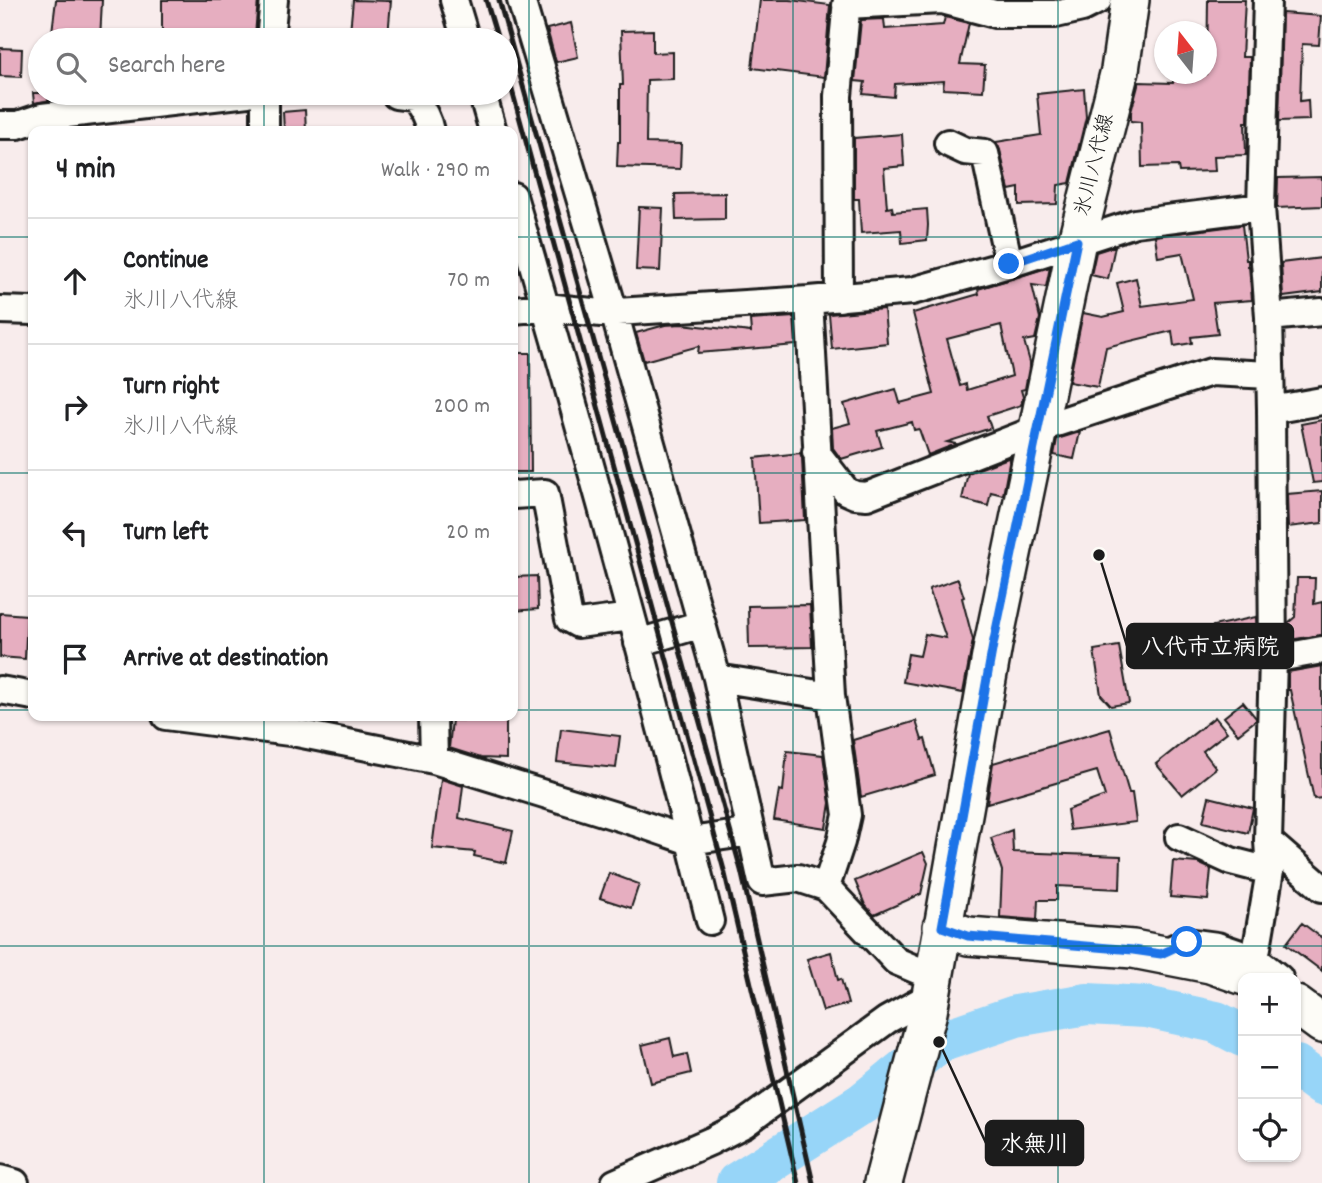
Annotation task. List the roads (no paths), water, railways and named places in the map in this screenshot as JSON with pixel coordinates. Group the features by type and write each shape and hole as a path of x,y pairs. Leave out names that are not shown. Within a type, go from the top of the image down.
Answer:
{"main road":[{"name":"氷川八代線","path":"883,1183 930,995 993,645 1077,241 1120,70 1130,0"},
{"path":"942,927 968,936 1133,950 1252,969"},
{"path":"1301,1008 1322,1022"}],"street":[{"path":"271,28 274,0"},
{"path":"454,0 462,28"},
{"path":"521,0 614,312 717,678 762,881 798,878 826,887 930,995 887,1020 744,1124 615,1183"},
{"path":"839,298 838,96 847,2 942,0 995,14 1056,14 1082,8 1098,0"},
{"path":"1252,969 1270,871 1268,841 1273,659 1271,410 1269,317 1261,206 1267,0"},
{"path":"0,125 18,125 42,117 145,105"},
{"path":"265,105 265,126"},
{"path":"419,105 429,126"},
{"path":"485,105 492,126"},
{"path":"948,143 965,151 985,153 1009,264"},
{"path":"518,310 545,307 601,313 912,291 1009,264 1135,223 1261,206"},
{"path":"518,213 632,617 710,921"},
{"path":"808,300 831,696 847,815 826,887"},
{"path":"0,310 28,311"},
{"path":"1269,317 1322,312"},
{"path":"816,452 846,491 867,496 1038,429 1211,372 1270,375"},
{"path":"1271,410 1322,401"},
{"path":"518,495 545,493 569,619 578,624 632,617"},
{"path":"638,643 702,624"},
{"path":"1273,659 1322,650"},
{"path":"717,678 831,696"},
{"path":"0,691 28,695"},
{"path":"239,721 298,724 434,760 690,841 751,832"},
{"path":"433,721 434,760"},
{"path":"1179,837 1231,861 1270,871"},
{"path":"1268,841 1322,888"},
{"path":"1301,997 1322,1022"},
{"path":"0,1179 15,1183"}],"waterway":[{"path":"737,1183 863,1103 939,1042 1016,1016 1087,1004 1146,1007 1216,1022 1238,1033"},
{"path":"1301,1070 1322,1085"}],"railway":[{"path":"486,0 494,28"},
{"path":"499,0 507,28"},
{"path":"518,68 741,870 813,1183"},
{"path":"516,105 725,874 798,1183"}],"place":[{"name":"八代市立病院","path":"1099,555"},
{"name":"水無川","path":"939,1042"}]}
